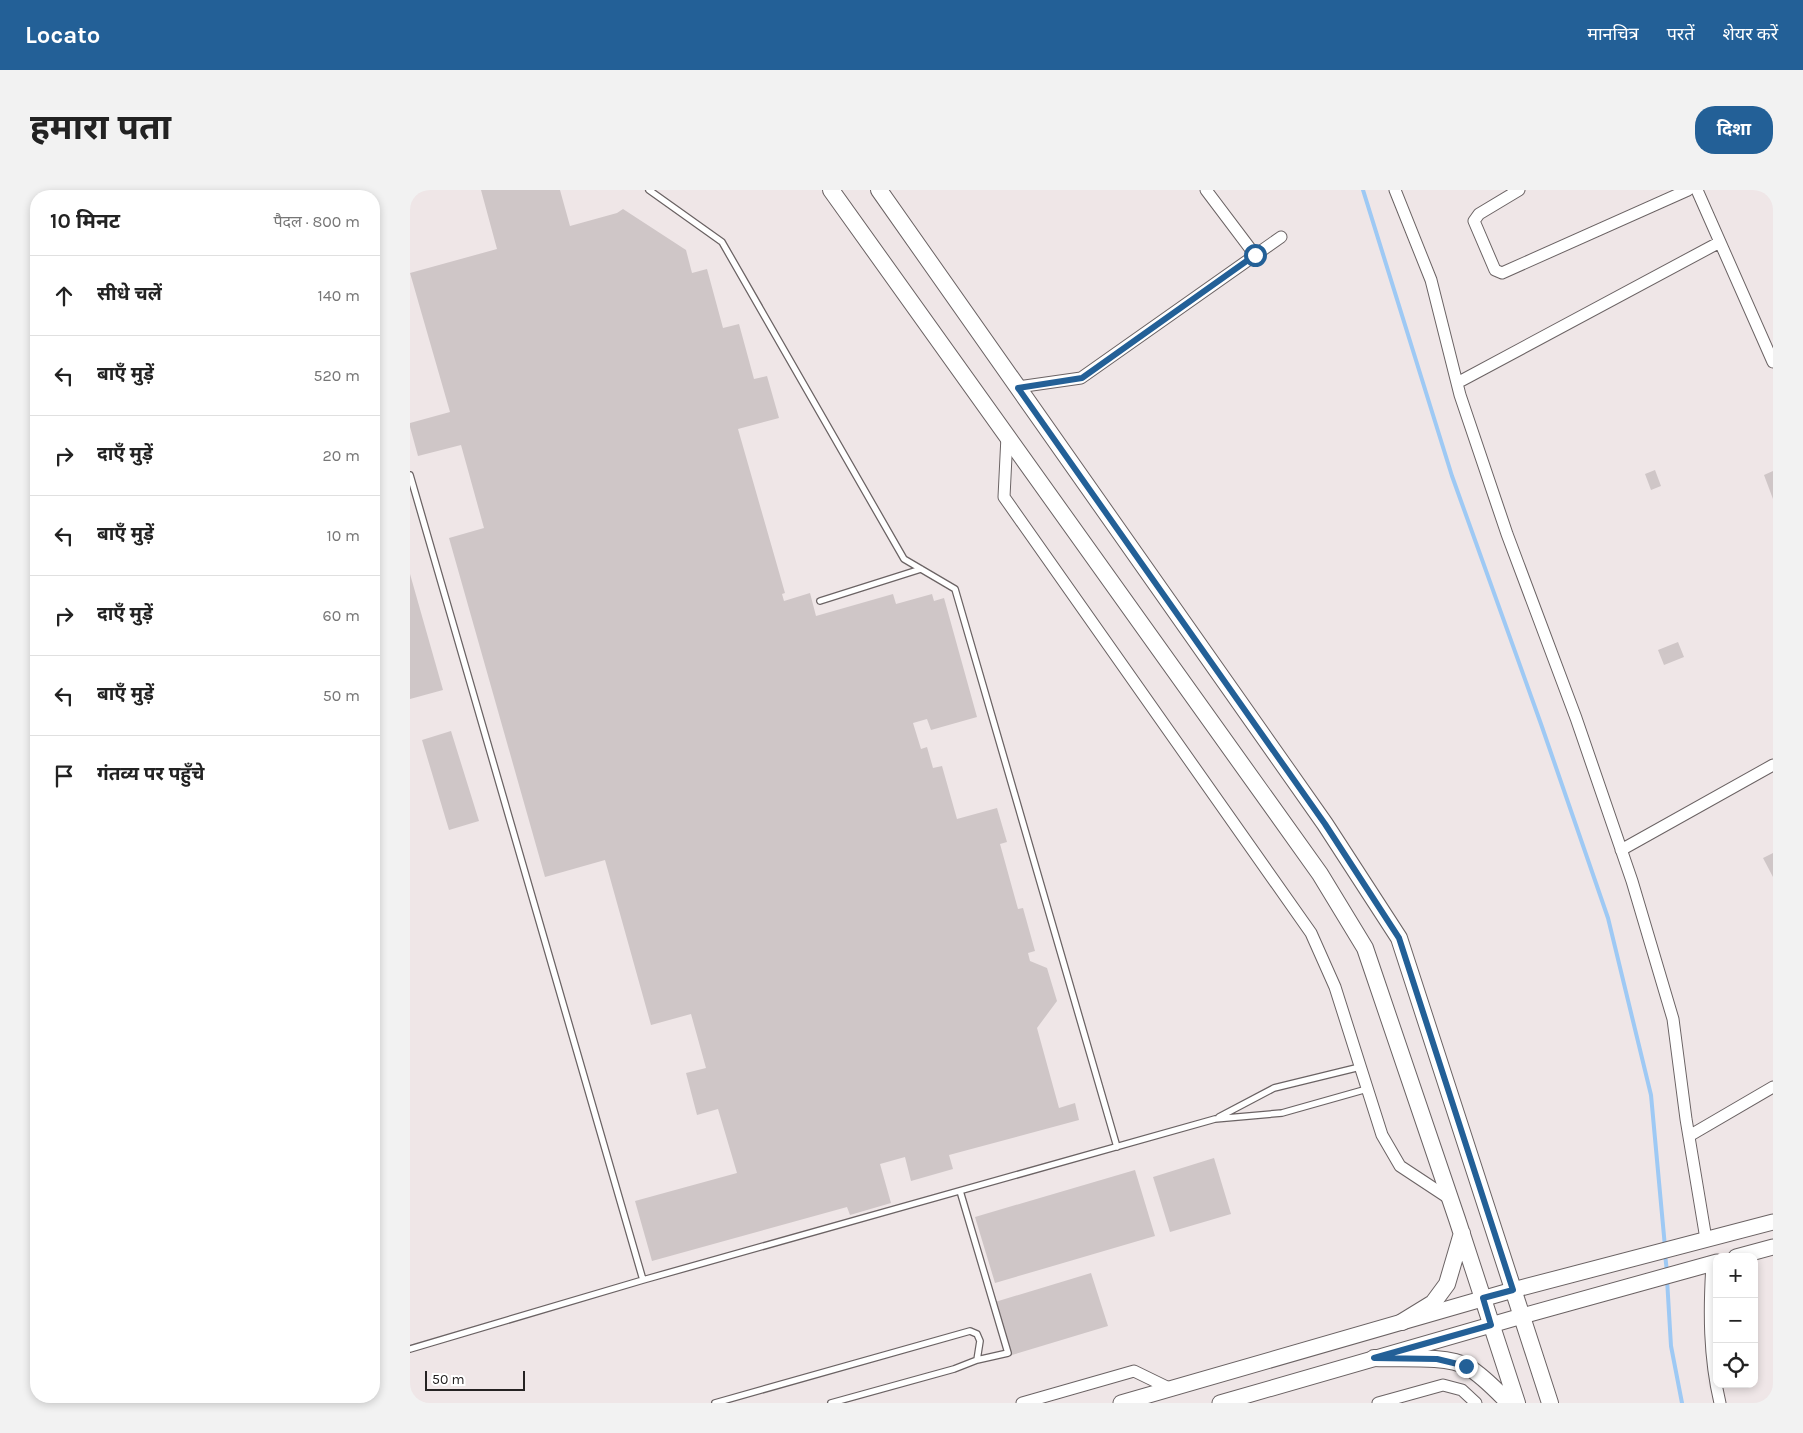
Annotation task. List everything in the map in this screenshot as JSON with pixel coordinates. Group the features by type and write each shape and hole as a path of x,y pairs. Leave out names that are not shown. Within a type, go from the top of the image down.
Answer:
{"main road":[{"path":"831,190 1320,874 1365,948 1462,1233 1517,1403"},
{"path":"879,190 1325,824 1399,938 1550,1403"},
{"path":"1402,1322 1434,1302 1447,1284 1462,1233"},
{"path":"1374,1358 1437,1359 1466,1366 1490,1384 1509,1403"}],"street":[{"path":"1206,190 1255,255"},
{"path":"1395,190 1430,280 1457,383 1507,534 1576,718 1622,850 1673,1019 1689,1136 1706,1239"},
{"path":"1519,190 1479,214 1474,221 1495,270 1502,273 1688,190"},
{"path":"1697,190 1773,362"},
{"path":"1018,388 1082,378 1281,237"},
{"path":"1457,383 1720,242"},
{"path":"1007,436 1004,497 1310,934 1335,987 1382,1135 1400,1166 1450,1199"},
{"path":"1622,850 1773,765"},
{"path":"1689,1136 1773,1088"},
{"path":"1121,1403 1483,1298 1773,1222"},
{"path":"1751,1253 1773,1247"},
{"path":"1220,1403 1713,1263"},
{"path":"1713,1273 1709,1313 1714,1378 1720,1403"},
{"path":"1022,1403 1134,1371 1171,1388"},
{"path":"1378,1403 1443,1385 1462,1390 1476,1403"}],"lane":[{"path":"649,190 722,242 904,559 955,589 1117,1146"},
{"path":"410,475 643,1280"},
{"path":"820,601 922,569"},
{"path":"1214,1119 1274,1088 1360,1067"},
{"path":"410,1349 643,1280 1214,1119 1282,1113 1367,1089"},
{"path":"832,1403 954,1369 977,1360 1008,1353 960,1191"},
{"path":"715,1403 970,1331 977,1334 980,1341 977,1360"}],"building":[{"path":"481,190 560,190 570,226 617,213 623,209 686,250 692,273 707,269 723,328 739,324 754,379 767,376 779,418 738,429 785,593 782,594 784,601 810,593 816,616 893,594 896,604 932,594 934,601 944,598 977,717 931,730 927,719 913,723 921,749 927,747 933,768 942,766 957,819 997,808 1007,842 1000,844 1018,909 1023,908 1035,951 1028,953 1030,961 1047,968 1057,1001 1037,1028 1059,1108 1075,1103 1079,1120 949,1155 953,1169 911,1181 905,1157 880,1164 891,1203 850,1215 847,1207 652,1261 635,1201 737,1173 718,1109 697,1115 686,1073 706,1068 691,1014 651,1025 605,860 545,877 449,538 484,528 461,445 418,456 410,427 410,423 450,412 410,273 497,249"},
{"path":"1655,470 1661,486 1651,490 1645,474"},
{"path":"1773,471 1773,499 1764,475"},
{"path":"410,574 443,690 410,699"},
{"path":"1678,642 1684,657 1664,665 1658,650"},
{"path":"451,731 479,821 449,830 422,740"},
{"path":"1773,853 1773,877 1763,858"},
{"path":"1214,1158 1231,1214 1170,1232 1153,1177"},
{"path":"1135,1170 1155,1236 995,1283 975,1217"},
{"path":"1091,1273 1108,1326 1012,1355 995,1302"}],"waterway":[{"path":"1363,190 1452,476 1608,918 1651,1095 1665,1247"},
{"path":"1665,1254 1667,1272"},
{"path":"1667,1279 1671,1346 1682,1403"}],"route":[{"path":"1255,255 1082,378 1018,388 1325,824 1399,938 1513,1290 1483,1298 1491,1325 1374,1358 1437,1359 1466,1366"}]}
